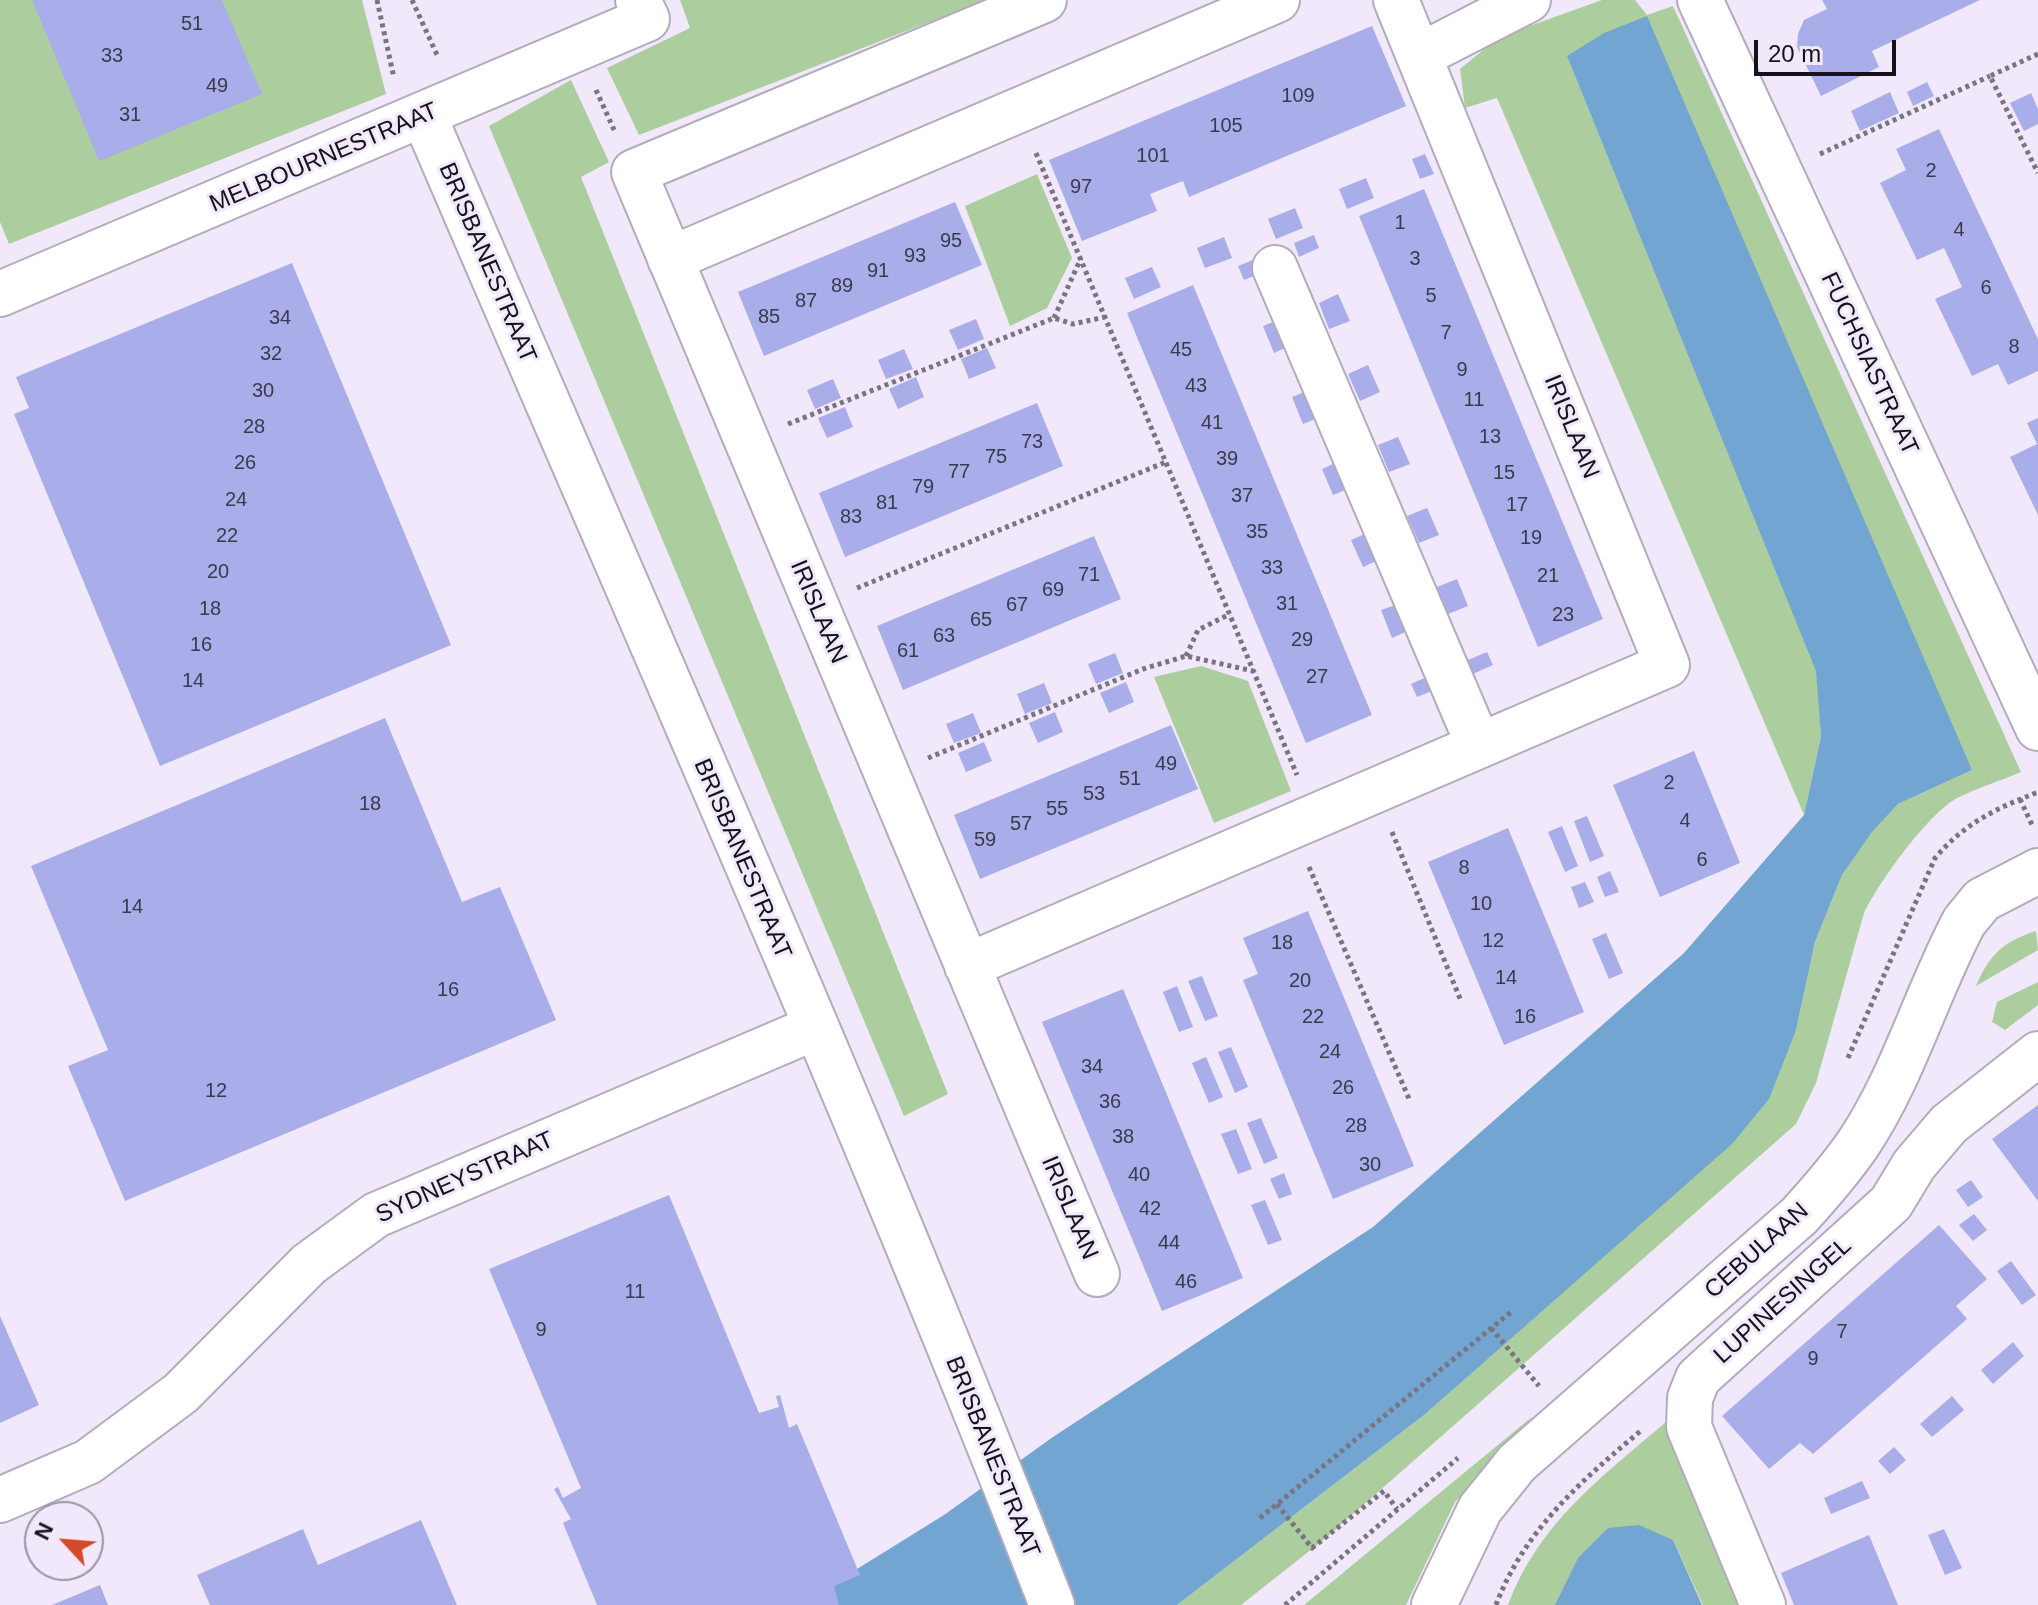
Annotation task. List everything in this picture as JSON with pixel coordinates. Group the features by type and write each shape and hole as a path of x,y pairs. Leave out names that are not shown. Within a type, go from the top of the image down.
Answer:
{"street":[{"path":"634,172 1044,0"},
{"path":"670,259 1277,0"},
{"name":"IRISLAAN","path":"967,966 1667,665 1396,0"},
{"path":"1421,55 1528,0"},
{"name":"FUCHSIASTRAAT","path":"1700,0 2038,728"},
{"name":"MELBOURNESTRAAT","path":"0,294 578,49 643,10"},
{"name":"BRISBANESTRAAT","path":"424,116 814,1028 990,1446 1052,1605"},
{"name":"IRISLAAN","path":"634,172 1097,1274"},
{"path":"1275,268 1479,746"},
{"name":"CEBULAAN","path":"1434,1605 1480,1509 1517,1463 1799,1216 1832,1179 1859,1143 1882,1102 1964,922 1982,900 2038,871"},
{"name":"SYDNEYSTRAAT","path":"0,1500 88,1462 181,1393 309,1264 376,1215 814,1028"},
{"name":"LUPINESINGEL","path":"1690,1398 1698,1378 1891,1203 1914,1165 1949,1124 2038,1054"},
{"path":"1690,1398 1689,1427 1763,1605"}],"path":[{"path":"377,0 391,74 424,116"},
{"path":"578,49 634,172"},
{"path":"1780,172 2038,54"},
{"path":"1990,76 2038,173"},
{"path":"1018,110 1254,671 1303,821 1410,1101"},
{"path":"1054,318 1081,258"},
{"path":"746,440 1054,318 1073,324 1105,317"},
{"path":"815,605 1166,462"},
{"path":"1186,656 1198,630 1230,614"},
{"path":"887,775 1143,669 1186,656 1254,671"},
{"path":"1375,791 1461,1001"},
{"path":"1846,1063 1935,858 1956,834 1995,809 2038,792"},
{"path":"2020,799 2038,839"},
{"path":"1260,1518 1511,1312"},
{"path":"1491,1328 1540,1387"},
{"path":"1528,1397 1552,1377"},
{"path":"1496,1605 1522,1553 1552,1511 1658,1417 1690,1398"},
{"path":"1285,1605 1469,1448"},
{"path":"1277,1504 1312,1548 1384,1491 1397,1509"}],"green space":[{"path":"0,0 362,0 386,94 9,244 0,222"},
{"path":"680,0 986,0 639,135 607,68 690,28"},
{"path":"1602,0 1635,0 1647,15 1673,6 2021,772 1965,794 1945,807 1918,834 1881,884 1864,913 1816,1083 1796,1124 1327,1537 1241,1605 1177,1605 1424,1415 1504,1344 1796,1030 1815,942 1842,875 1870,833 1898,804 1972,770 1567,56 1817,671 1821,736 1804,815 1497,98 1465,108 1460,69 1499,37"},
{"path":"571,80 609,162 581,177 948,1094 904,1116 489,126"},
{"path":"1037,174 1072,258 1047,308 1010,326 965,206"},
{"path":"1201,666 1248,681 1291,791 1214,823 1154,677"},
{"path":"2036,931 2038,950 1976,986 1986,966 1999,951 2015,939"},
{"path":"2038,982 2038,1005 2005,1030 1992,1022 1997,1002"},
{"path":"1533,1416 1455,1502 1406,1605 1304,1605"},
{"path":"1667,1421 1719,1543 1738,1605 1703,1605 1673,1540 1556,1605 1508,1605 1521,1576 1555,1525 1596,1482"}],"water":[{"path":"1647,16 1972,770 1898,804 1871,833 1842,875 1815,942 1796,1030 1769,1099 1732,1144 1424,1415 1177,1605 799,1605 944,1515 1053,1437 1373,1227 1684,953 1804,815 1821,736 1816,671 1567,56 1604,33"},
{"path":"1639,1525 1673,1540 1702,1605 1555,1605 1578,1558 1608,1528"}],"building":[{"path":"32,0 222,0 262,94 99,161"},
{"path":"1822,0 1980,0 1872,51 1879,67 1821,96 1797,47 1804,20 1827,9"},
{"path":"1372,26 1406,106 1189,197 1183,181 1150,194 1157,211 1082,241 1049,160"},
{"path":"1927,82 1934,96 1913,106 1907,92"},
{"path":"1890,92 1899,113 1860,131 1851,111"},
{"path":"2031,93 2038,109 2038,124 2024,131 2010,103"},
{"path":"1939,129 2038,339 2038,371 2008,385 1998,364 1972,376 1935,299 1962,287 1944,248 1917,260 1880,183 1906,170 1896,149"},
{"path":"1425,154 1434,174 1420,179 1412,159"},
{"path":"1366,178 1374,198 1347,209 1339,189"},
{"path":"1424,189 1603,619 1538,647 1359,216"},
{"path":"955,202 982,265 764,356 738,292"},
{"path":"1295,208 1303,228 1276,239 1268,219"},
{"path":"1314,235 1319,248 1299,257 1294,243"},
{"path":"1224,237 1232,258 1205,268 1197,248"},
{"path":"1258,258 1264,272 1244,280 1238,266"},
{"path":"292,263 451,645 160,766 14,414 29,408 16,377"},
{"path":"1152,267 1161,287 1134,299 1125,278"},
{"path":"1193,285 1372,715 1306,743 1127,313"},
{"path":"1338,294 1350,321 1329,329 1319,303"},
{"path":"1283,318 1294,344 1274,353 1263,326"},
{"path":"976,319 984,339 958,350 949,330"},
{"path":"987,348 996,368 969,379 961,359"},
{"path":"904,349 913,369 886,379 878,360"},
{"path":"1368,365 1380,392 1360,401 1348,374"},
{"path":"916,377 924,397 898,409 889,389"},
{"path":"833,379 841,398 815,409 807,390"},
{"path":"1312,389 1323,416 1303,424 1292,397"},
{"path":"1037,403 1063,466 845,557 819,493"},
{"path":"845,407 853,427 827,438 818,418"},
{"path":"2038,418 2038,515 2010,457 2037,444 2027,423"},
{"path":"1398,437 1410,464 1389,472 1378,445"},
{"path":"1342,460 1353,487 1333,495 1322,469"},
{"path":"1427,508 1439,535 1419,543 1407,516"},
{"path":"1371,531 1383,558 1363,567 1351,540"},
{"path":"1094,536 1121,599 903,690 877,626"},
{"path":"1457,579 1468,606 1448,614 1437,587"},
{"path":"1401,603 1412,629 1392,638 1381,610"},
{"path":"1487,652 1493,665 1473,674 1468,660"},
{"path":"1115,653 1123,673 1096,684 1088,664"},
{"path":"1431,675 1437,689 1417,697 1411,684"},
{"path":"1126,682 1134,702 1109,713 1100,693"},
{"path":"1044,683 1052,703 1025,714 1017,694"},
{"path":"1055,712 1063,732 1038,743 1029,723"},
{"path":"973,713 981,733 954,743 946,724"},
{"path":"385,718 462,902 500,887 556,1020 125,1201 68,1066 108,1050 31,866"},
{"path":"1171,725 1198,789 980,879 954,815"},
{"path":"984,742 992,761 966,772 958,753"},
{"path":"1694,751 1740,863 1660,897 1613,785"},
{"path":"1587,816 1604,856 1590,862 1574,821"},
{"path":"1562,826 1578,866 1565,872 1548,832"},
{"path":"1508,828 1584,1012 1504,1045 1428,862"},
{"path":"1610,871 1619,892 1605,897 1597,877"},
{"path":"1585,882 1594,902 1579,908 1571,887"},
{"path":"1308,911 1414,1166 1333,1199 1243,980 1258,974 1243,938"},
{"path":"1606,933 1623,973 1609,979 1592,939"},
{"path":"1202,976 1218,1016 1205,1021 1188,981"},
{"path":"1177,986 1193,1027 1179,1032 1163,992"},
{"path":"1123,989 1243,1278 1162,1311 1042,1022"},
{"path":"1231,1047 1248,1087 1235,1093 1218,1052"},
{"path":"1206,1057 1223,1097 1209,1103 1192,1063"},
{"path":"2038,1105 2038,1201 1992,1139"},
{"path":"1261,1118 1278,1158 1264,1164 1247,1123"},
{"path":"1236,1129 1252,1169 1238,1174 1221,1134"},
{"path":"1284,1173 1292,1194 1279,1199 1270,1179"},
{"path":"1971,1180 1983,1197 1968,1207 1956,1190"},
{"path":"669,1195 759,1413 779,1407 776,1396 780,1395 789,1428 797,1424 860,1575 834,1586 839,1605 597,1605 563,1523 571,1519 554,1489 558,1487 563,1498 581,1488 489,1269"},
{"path":"1265,1200 1282,1240 1268,1245 1251,1205"},
{"path":"1974,1214 1987,1230 1973,1241 1959,1225"},
{"path":"1939,1225 1987,1279 1956,1306 1967,1319 1813,1454 1800,1443 1769,1469 1722,1416"},
{"path":"2011,1261 2036,1295 2022,1305 1997,1271"},
{"path":"0,1316 39,1405 0,1423"},
{"path":"2013,1342 2024,1356 1993,1384 1981,1370"},
{"path":"1952,1396 1964,1410 1932,1437 1920,1424"},
{"path":"1894,1447 1906,1460 1890,1474 1878,1461"},
{"path":"1862,1481 1870,1498 1831,1514 1824,1498"},
{"path":"421,1520 457,1605 210,1605 197,1575 303,1529 318,1565"},
{"path":"1944,1529 1962,1568 1945,1575 1928,1535"},
{"path":"1869,1535 1898,1605 1794,1605 1781,1573"},
{"path":"100,1585 108,1605 52,1605"}]}
